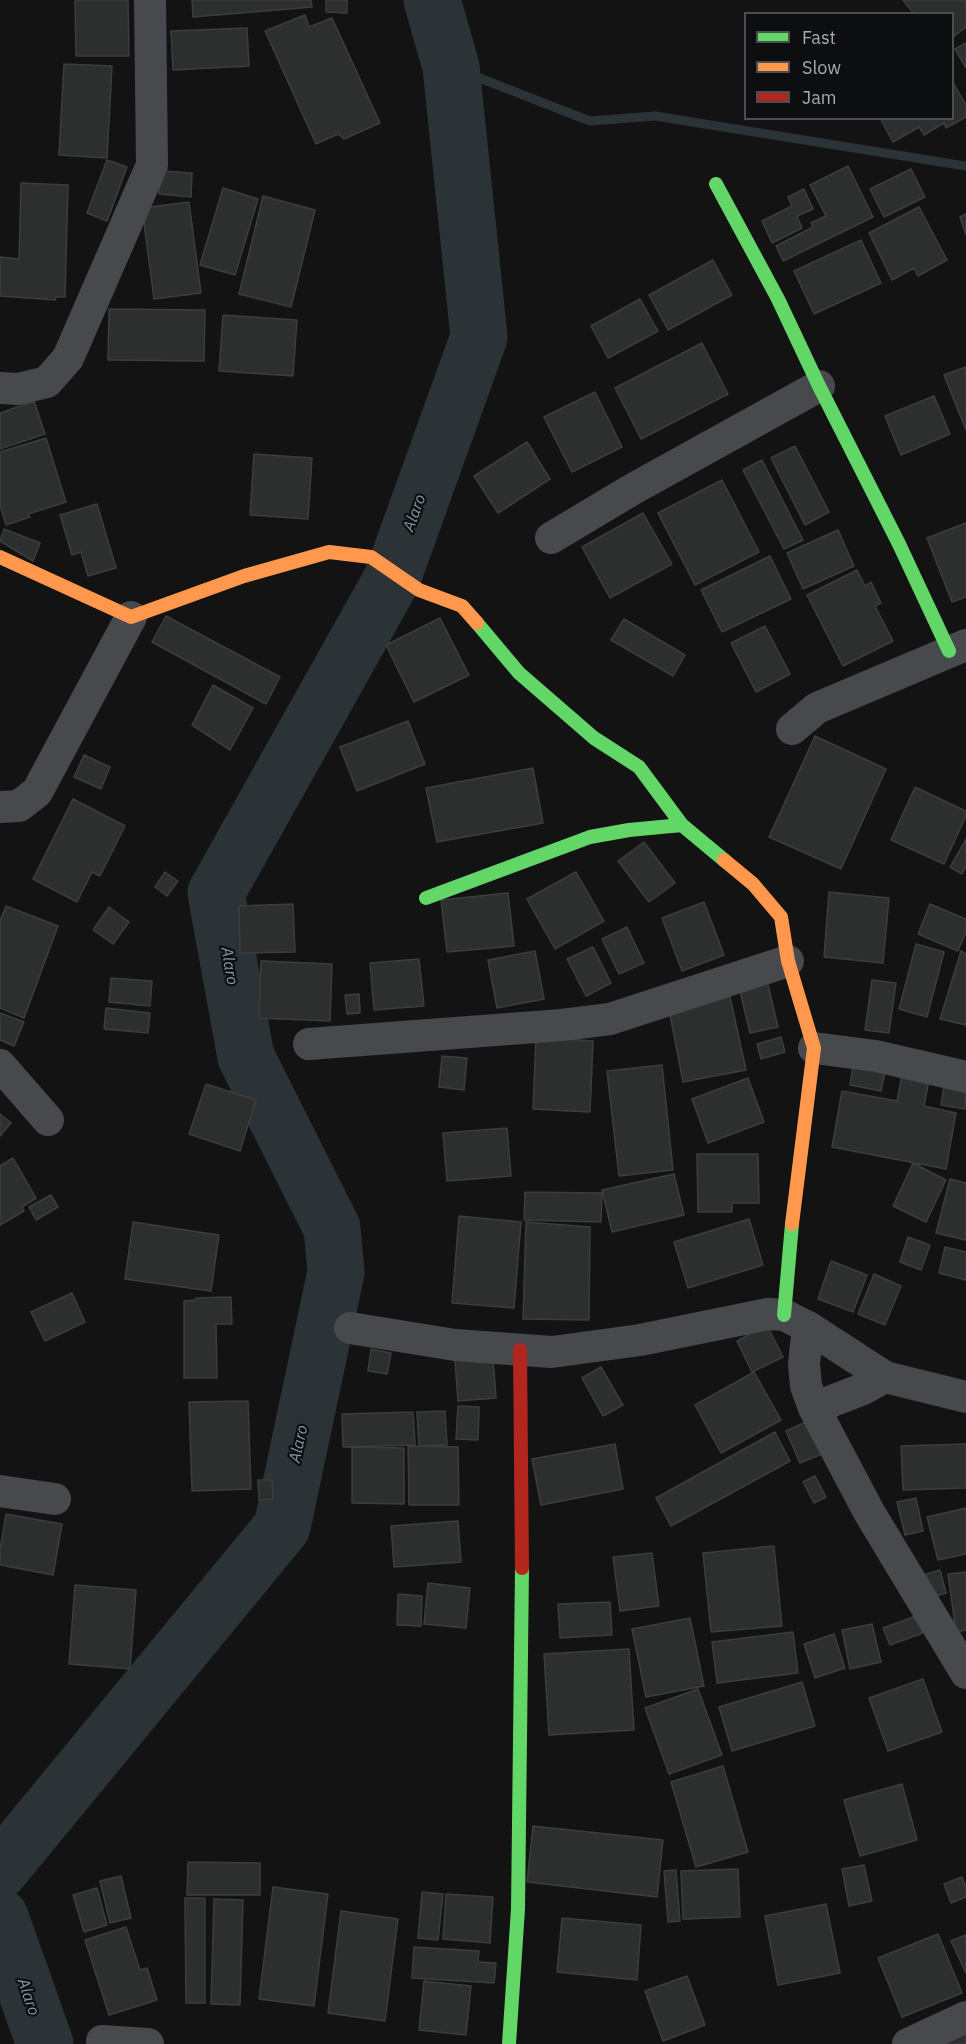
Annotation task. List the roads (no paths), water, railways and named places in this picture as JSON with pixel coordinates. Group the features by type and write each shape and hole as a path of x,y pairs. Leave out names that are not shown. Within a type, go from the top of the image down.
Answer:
{"street":[{"path":"0,388 18,389 47,382 68,358 152,165 150,0"},
{"path":"716,184 777,299 899,544 958,648 817,708 792,729"},
{"path":"551,538 633,489 819,386"},
{"path":"0,807 19,806 37,792 131,617 244,576 329,552 371,557 419,590 462,606 519,673 594,738 639,767 682,825 753,884 781,917 788,961 814,1048 794,1201 796,1321 806,1386 814,1408 869,1512 966,1673"},
{"path":"0,557 131,617"},
{"path":"426,898 590,837 629,830 682,825"},
{"path":"309,1044 562,1025 610,1018 788,961"},
{"path":"814,1048 876,1056 966,1077"},
{"path":"0,1065 48,1120"},
{"path":"351,1328 455,1345 552,1352 640,1340 768,1314 796,1321 885,1377 966,1397"},
{"path":"509,2044 518,1909 523,1631 520,1350"},
{"path":"814,1408 863,1389 885,1377"},
{"path":"0,1491 55,1499"},
{"path":"908,2044 966,2017"},
{"path":"102,2041 148,2044"}],"waterway":[{"name":"Alaro","path":"0,1870 282,1527 336,1272 332,1228 246,1057 216,893 392,579 479,337 451,67 432,0"},
{"path":"451,67 590,121 655,116 966,166"},
{"name":"Alaro","path":"0,1917 45,2044"}]}
